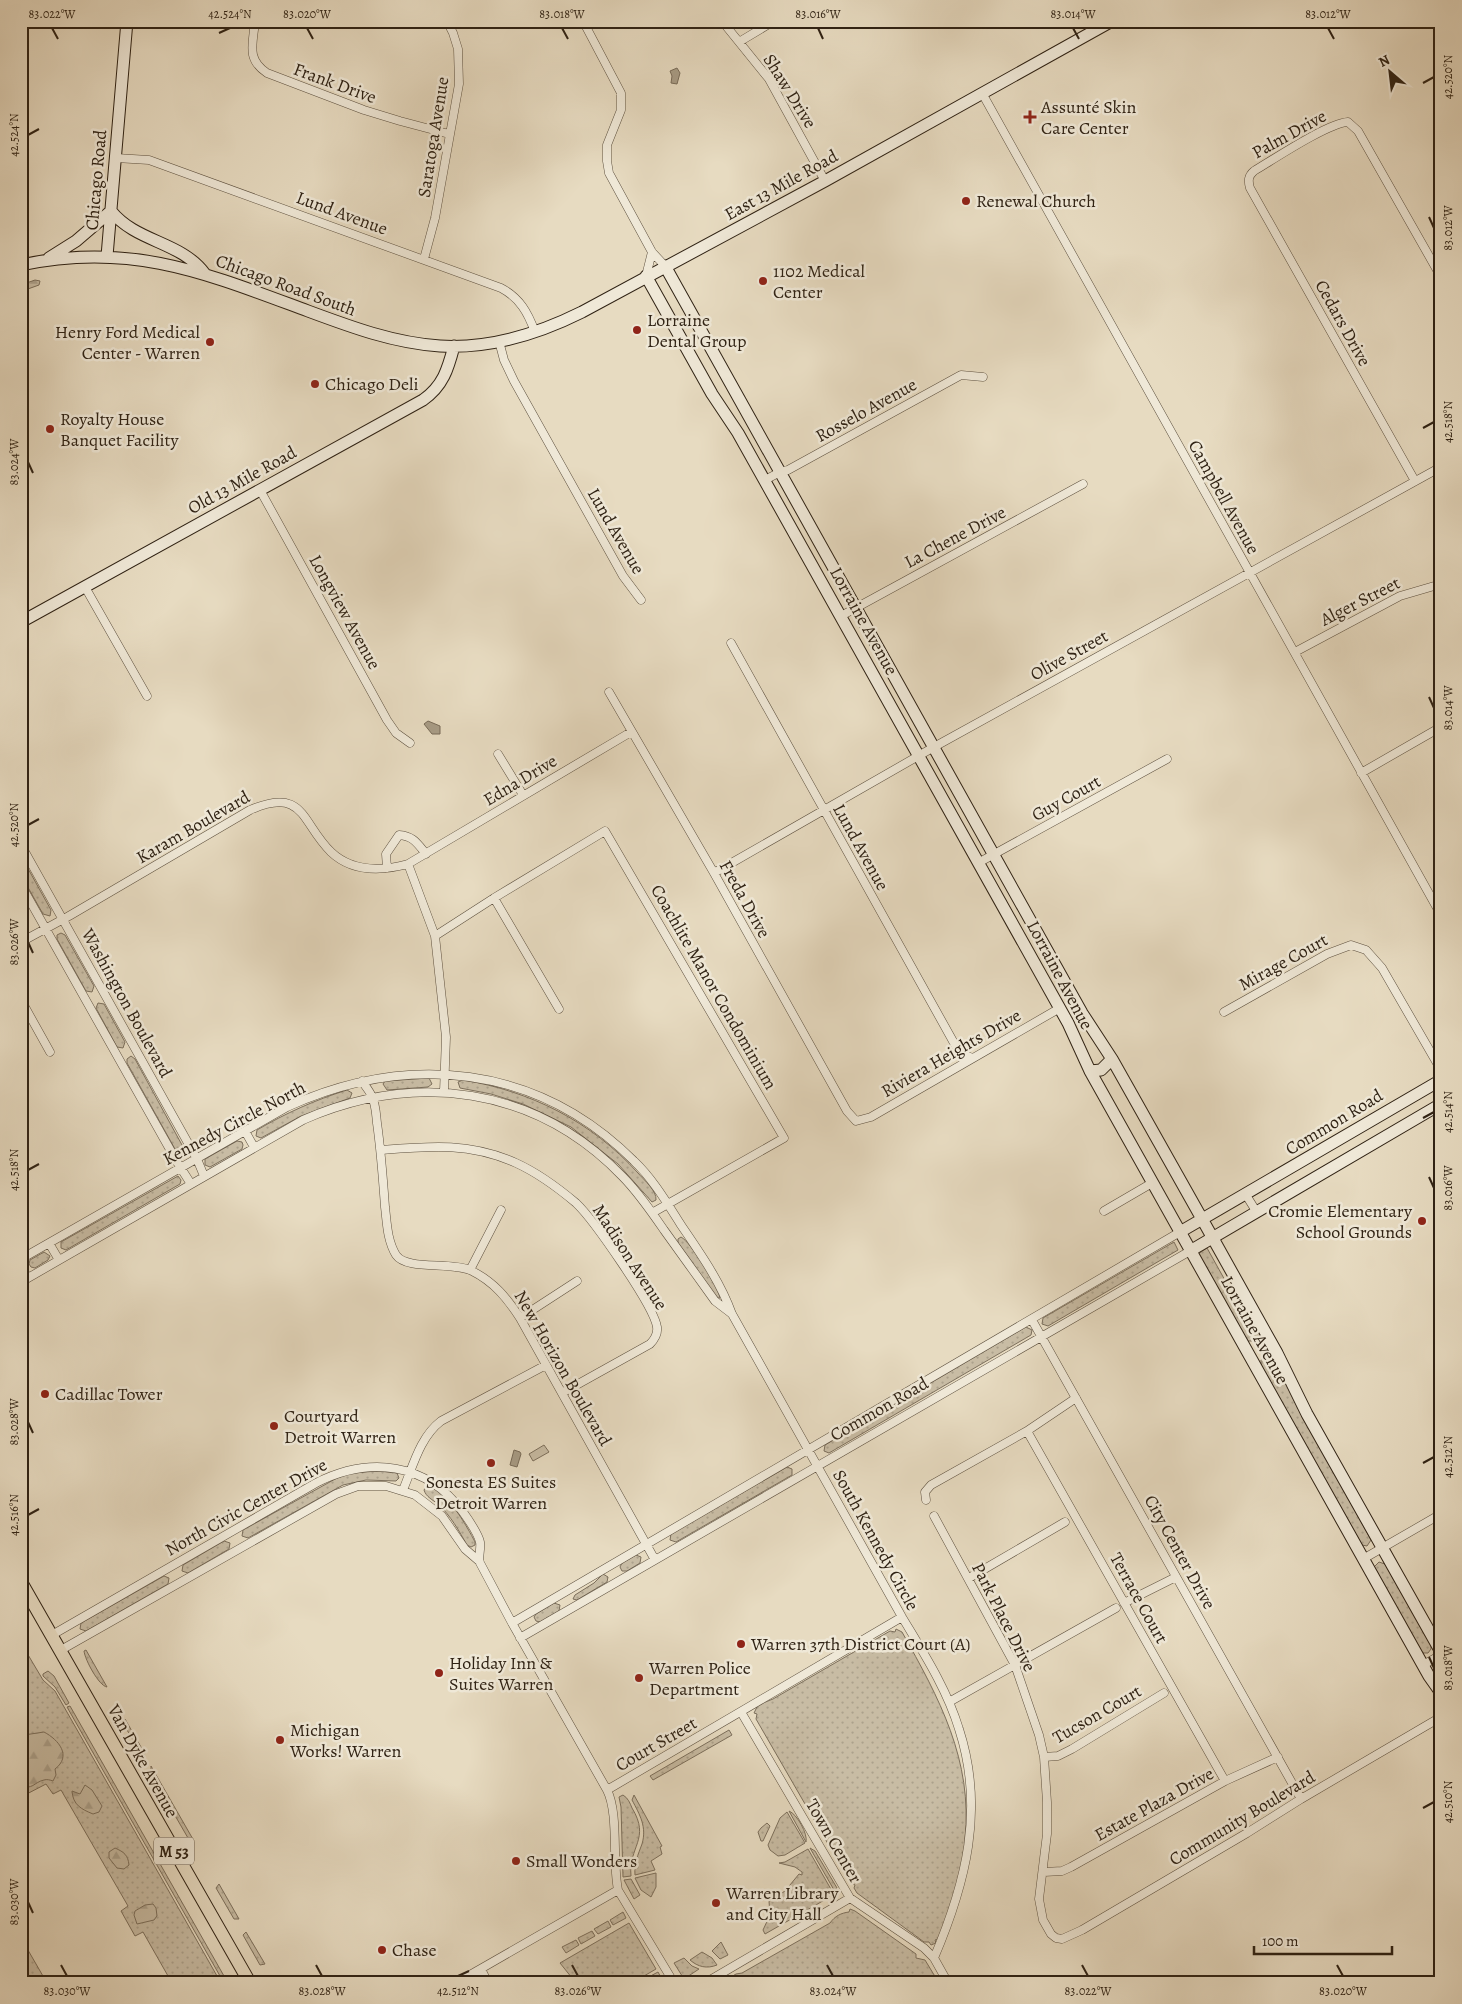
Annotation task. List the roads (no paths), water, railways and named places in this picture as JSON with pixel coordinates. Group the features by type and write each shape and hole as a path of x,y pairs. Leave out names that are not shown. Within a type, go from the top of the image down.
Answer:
{"main road":[{"name":"Van Dyke Avenue","path":"21,1582 250,1983"}],"street":[{"name":"Chicago Road","path":"21,265 44,261 106,256 128,21"},
{"name":"Frank Drive","path":"255,21 252,46 254,60 255,64 267,74 364,110 449,134"},
{"name":"Saratoga Avenue","path":"424,259 435,218 459,84 458,49 447,21"},
{"path":"583,21 621,93 620,110 607,145 609,173 652,252 664,266"},
{"name":"Shaw Drive","path":"722,21 769,79 825,181"},
{"path":"739,42 774,21"},
{"name":"East 13 Mile Road","path":"454,346 499,341 535,332 582,312 664,266 825,181 1112,21"},
{"name":"Campbell Avenue","path":"982,93 1441,915"},
{"name":"Palm Drive","path":"1248,178 1254,171 1340,122 1348,122 1358,131 1441,277"},
{"name":"Lund Avenue","path":"116,158 148,160 424,259 509,292 522,305 535,332"},
{"name":"Cedars Drive","path":"1248,178 1250,188 1415,481"},
{"path":"44,261 76,241 111,210 128,228 175,248 198,264 206,274"},
{"path":"646,276 652,252"},
{"name":"Chicago Road South","path":"106,256 158,262 206,274 379,336 410,343 454,346"},
{"name":"Lorraine Avenue","path":"664,266 1082,1013 1112,1059 1213,1238 1277,1353 1307,1414 1441,1654"},
{"name":"Lorraine Avenue","path":"646,276 704,380 733,423 765,480 1060,1008 1090,1071 1152,1183 1423,1665 1441,1693"},
{"name":"Lund Avenue","path":"499,341 504,360 514,381 623,576 641,600"},
{"name":"Old 13 Mile Road","path":"21,622 432,394 445,377 454,346"},
{"path":"704,380 712,373 723,370"},
{"name":"Rosselo Avenue","path":"765,480 788,470 961,375 983,377"},
{"name":"Olive Street","path":"714,873 934,747 1441,467"},
{"name":"La Chene Drive","path":"841,616 1084,484"},
{"name":"Longview Avenue","path":"260,490 387,720 396,733 410,743"},
{"name":"Alger Street","path":"1295,652 1400,596 1441,584"},
{"path":"85,587 147,696"},
{"name":"Lund Avenue","path":"731,643 959,1052 972,1058"},
{"name":"Freda Drive","path":"609,692 714,873 851,1118 856,1121"},
{"path":"1361,773 1441,727"},
{"name":"Edna Drive","path":"408,864 631,732"},
{"path":"498,754 523,795"},
{"name":"Guy Court","path":"978,863 1167,759"},
{"name":"Karam Boulevard","path":"21,942 63,920 250,810 275,802 290,804 304,814 331,851 348,863 369,868 387,868 408,864"},
{"name":"Coachlite Manor Condominium","path":"435,936 605,831 784,1138 652,1213"},
{"path":"387,868 386,854 399,835 408,836 426,854"},
{"name":"Washington Boulevard","path":"21,846 196,1158 204,1176"},
{"path":"408,864 435,936 444,1008 446,1074 444,1092"},
{"name":"Washington Boulevard","path":"21,885 180,1168 191,1184"},
{"path":"494,898 559,1009"},
{"name":"Mirage Court","path":"1224,1012 1327,954 1351,945 1366,950 1382,968 1441,1070"},
{"path":"21,1000 50,1052"},
{"name":"Riviera Heights Drive","path":"856,1121 862,1121 871,1117 1060,1008"},
{"path":"1090,1071 1101,1070 1112,1059"},
{"name":"Kennedy Circle North","path":"21,1260 196,1158 300,1101 362,1081 412,1074 446,1074 487,1080 518,1088 548,1100 578,1116 608,1138 635,1162 667,1204 709,1267 725,1295 732,1314 808,1450"},
{"name":"Common Road","path":"512,1623 1441,1080"},
{"name":"New Horizon Boulevard","path":"362,1081 373,1098 381,1150 388,1234 392,1249 403,1262 412,1265 446,1265 470,1270 498,1288 520,1318 655,1560"},
{"name":"Kennedy Circle North","path":"24,1280 254,1147 316,1115 335,1107 399,1093 444,1092 485,1098 514,1106 544,1118 570,1133 605,1159 624,1177 652,1213 715,1301 732,1314"},
{"name":"Common Road","path":"520,1638 1213,1238 1441,1104"},
{"path":"245,1131 254,1147"},
{"name":"Madison Avenue","path":"381,1150 440,1146 482,1151 515,1162 547,1180 577,1205 593,1222 650,1310 658,1329 656,1336 650,1344 562,1393"},
{"path":"1104,1211 1152,1183"},
{"path":"1246,1195 1256,1211"},
{"path":"470,1270 501,1210"},
{"path":"49,1243 59,1260"},
{"path":"21,1267 24,1280"},
{"path":"520,1318 577,1281"},
{"name":"City Center Drive","path":"1032,1320 1301,1799"},
{"path":"403,1490 423,1441 433,1427 546,1365"},
{"path":"926,1500 925,1492 931,1485 1027,1431 1076,1398"},
{"name":"Terrace Court","path":"1027,1431 1225,1781"},
{"name":"South Kennedy Circle","path":"808,1450 926,1656 949,1702 963,1744 972,1812 964,1873 949,1922 934,1958"},
{"name":"North Civic Center Drive","path":"52,1635 330,1476 350,1469 373,1466 400,1469 442,1490 459,1507 480,1541 478,1561"},
{"name":"North Civic Center Drive","path":"61,1650 336,1494 353,1488 371,1485 403,1490 415,1495 438,1512 465,1549 478,1561 607,1790 612,1805 615,1874 618,1890"},
{"path":"1363,1559 1441,1514"},
{"name":"Park Place Drive","path":"934,1516 1015,1665 1039,1735 1044,1757 1047,1802 1044,1872 1039,1899 1040,1911 1046,1928 1056,1938"},
{"path":"969,1578 1065,1522"},
{"path":"1124,1603 1176,1577"},
{"path":"949,1702 1116,1608"},
{"name":"Court Street","path":"607,1790 902,1617"},
{"path":"1423,1665 1441,1654"},
{"name":"Tucson Court","path":"1044,1757 1058,1756 1072,1749 1164,1693"},
{"name":"Town Center","path":"741,1712 850,1898 924,1948 934,1958 948,1983"},
{"name":"Community Boulevard","path":"1056,1938 1062,1939 1082,1930 1247,1834 1301,1799 1441,1717"},
{"name":"Estate Plaza Drive","path":"1044,1872 1062,1871 1071,1867 1225,1781 1278,1757"},
{"path":"456,1983 618,1890 674,1983"},
{"path":"705,1983 850,1898"},
{"path":"480,1970 488,1983"}],"place":[{"name":"Assunté Skin Care Center","path":"1030,117"},
{"name":"Renewal Church","path":"966,201"},
{"name":"1102 Medical Center","path":"763,281"},
{"name":"Lorraine Dental Group","path":"637,330"},
{"name":"Henry Ford Medical Center - Warren","path":"210,342"},
{"name":"Chicago Deli","path":"315,384"},
{"name":"Royalty House Banquet Facility","path":"50,429"},
{"name":"Cromie Elementary School Grounds","path":"1422,1221"},
{"name":"Cadillac Tower","path":"45,1394"},
{"name":"Courtyard Detroit Warren","path":"274,1426"},
{"name":"Sonesta ES Suites Detroit Warren","path":"491,1463"},
{"name":"Warren 37th District Court (A)","path":"741,1644"},
{"name":"Holiday Inn & Suites Warren","path":"439,1673"},
{"name":"Warren Police Department","path":"639,1678"},
{"name":"Michigan Works! Warren","path":"280,1740"},
{"name":"Small Wonders","path":"516,1861"},
{"name":"Warren Library and City Hall","path":"716,1903"},
{"name":"Chase","path":"382,1950"}]}
